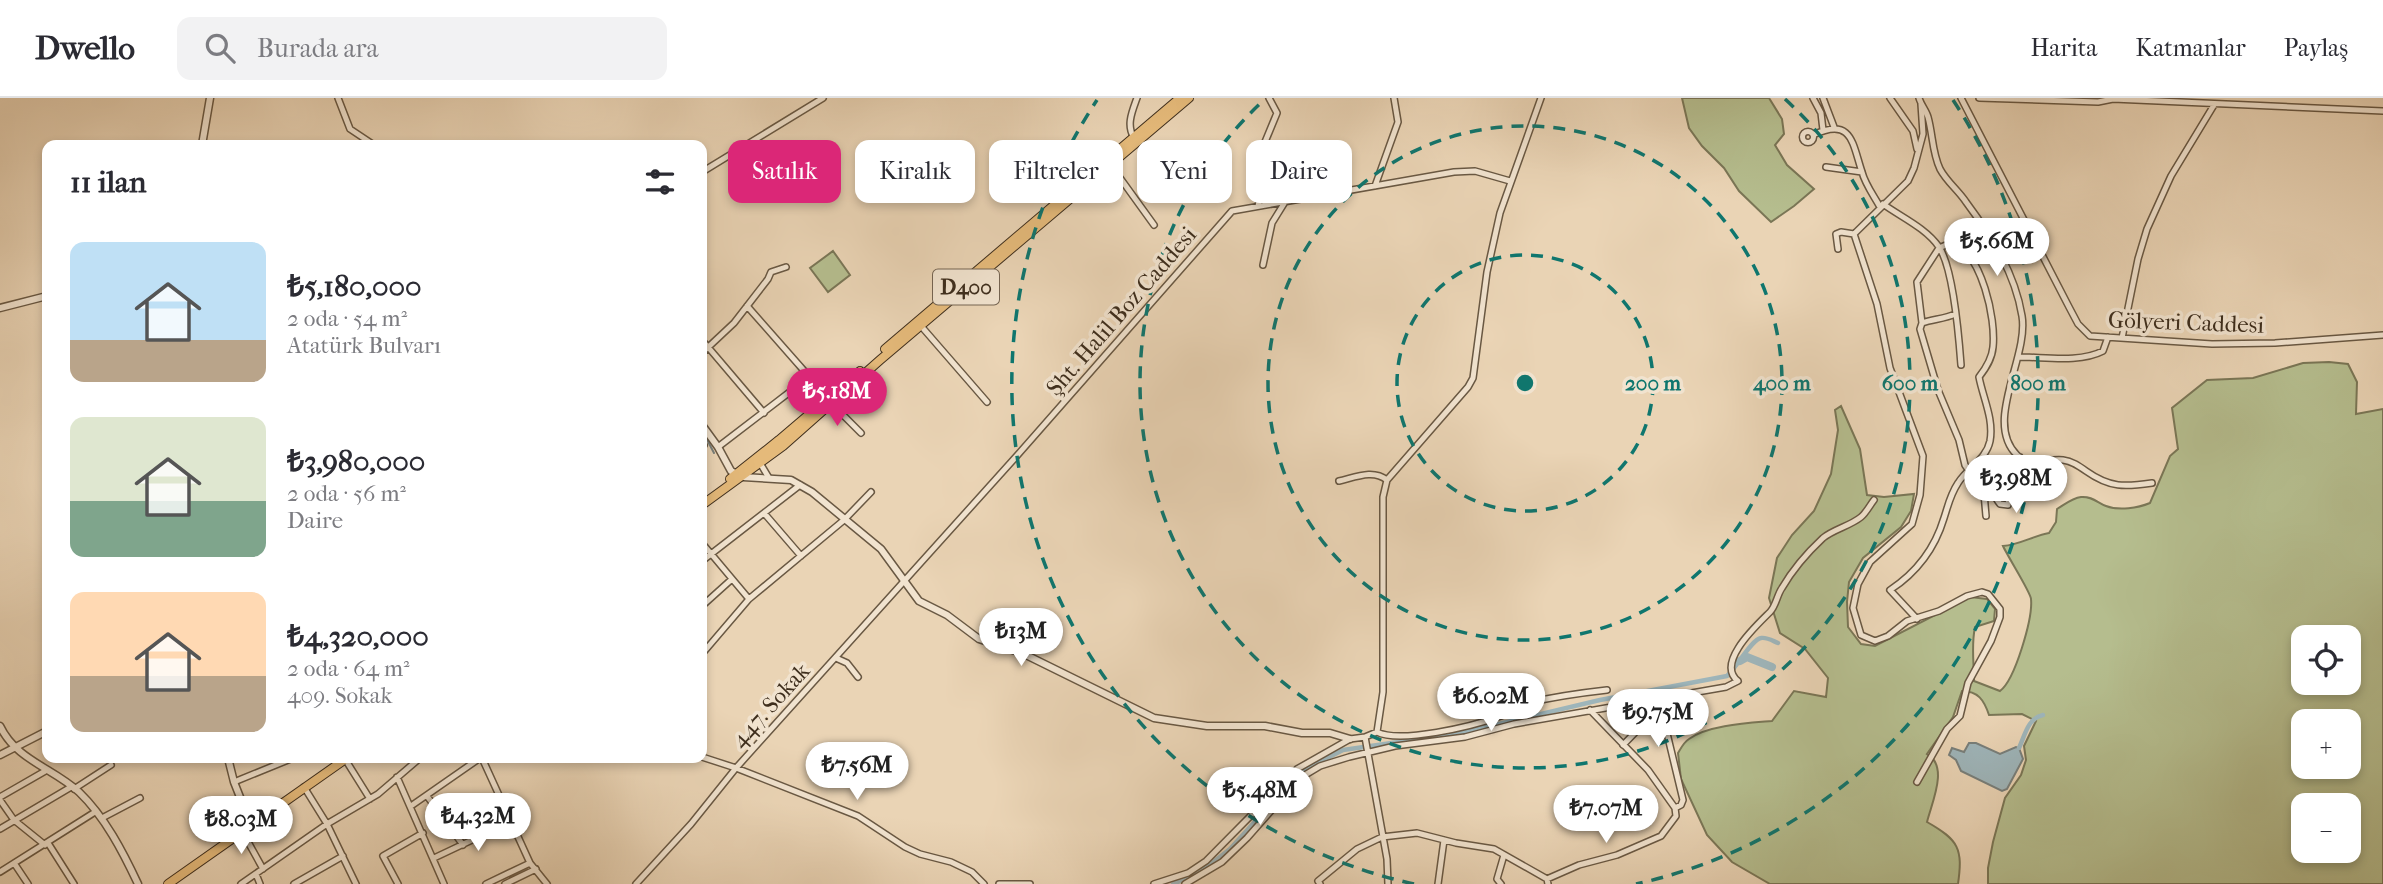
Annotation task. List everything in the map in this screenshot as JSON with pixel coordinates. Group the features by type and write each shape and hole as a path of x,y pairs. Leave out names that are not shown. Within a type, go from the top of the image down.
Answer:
{"main road":[{"name":"D400","path":"1123,152 1180,98"},
{"name":"D400","path":"707,501 759,461 1135,140 1189,98"},
{"name":"D400","path":"829,401 1064,203"},
{"name":"D400","path":"707,496 740,475"},
{"path":"160,884 336,763"},
{"path":"168,884 336,763"}],"street":[{"path":"203,140 210,98"},
{"path":"338,98 350,129 366,140"},
{"path":"707,169 823,98"},
{"path":"1135,140 1130,132 1129,122 1137,98"},
{"path":"1258,206 1266,170 1265,142 1278,113 1269,98"},
{"path":"1375,186 1398,122 1394,98"},
{"path":"1377,732 1383,692 1381,534 1387,480 1473,378 1487,272 1510,181 1541,98"},
{"path":"1813,98 1821,113 1824,130"},
{"path":"1823,98 1834,127"},
{"path":"1890,98 1913,131 1918,152"},
{"name":"Gölyeri Caddesi","path":"1961,98 2078,324 2090,336 2212,344 2275,343 2383,335"},
{"path":"1979,98 2098,102 2113,99 2383,111"},
{"path":"2239,98 2239,106"},
{"path":"1854,234 1908,181 1923,134 1920,101"},
{"path":"1920,101 1927,113 1939,167 1985,229 2012,279 2024,324 2019,357 2006,402 2004,427 2012,449 2020,457 2036,463 2067,461 2113,486 2152,483"},
{"path":"2122,338 2147,229 2171,176 2214,105"},
{"path":"1813,135 1834,127 1840,129 1856,148 1862,172 1881,206 1922,230 1939,248 1947,266 1961,365"},
{"path":"1826,167 1862,172"},
{"name":"Şht. Halil Boz Caddesi","path":"1352,190 1454,172 1475,172 1510,181"},
{"path":"1123,182 1154,225"},
{"name":"Şht. Halil Boz Caddesi","path":"904,582 1232,211 1278,203"},
{"path":"1263,265 1272,223 1284,203"},
{"path":"1838,249 1836,234 1854,234"},
{"path":"1854,234 1877,304 1892,376 1923,456 1918,509 1912,524 1870,562 1858,584 1853,608 1861,635 1875,641 1888,636 1907,621 1940,611 1967,596 1982,592 1988,594 2000,609 2000,617 1991,641 1968,683 1960,716 1947,729 1917,782"},
{"path":"1917,619 1890,590 1930,552 1938,537 1952,494 1960,480 1969,471 1986,454 1990,439 1991,427 1979,377 1990,361 1994,346 1991,313 1972,259 1961,245 1953,242 1939,248 1917,282 1922,323 1920,329 1937,390 1945,403 1969,471 1984,493 1986,516"},
{"path":"764,413 708,347 734,323 771,272 786,267"},
{"path":"0,308 42,297"},
{"path":"747,306 808,378 861,433"},
{"path":"1922,323 1955,314"},
{"path":"921,326 987,402"},
{"path":"2019,357 2096,355 2104,351 2108,337"},
{"path":"718,447 808,378"},
{"path":"707,432 731,471 740,475 791,480 881,549 919,601 947,615 979,639 1022,653 1154,719 1207,726 1265,726 1302,733 1330,733 1365,739 1377,732"},
{"path":"1969,471 1978,472 1984,477 2000,504 2008,505 2012,471 2021,460 2020,457"},
{"path":"759,461 769,478"},
{"path":"1339,481 1379,474 1387,480"},
{"path":"707,557 800,485"},
{"path":"707,647 749,599 844,520 871,492"},
{"path":"1185,884 1222,862 1300,778 1320,766 1367,752 1465,737 1514,724 1726,687 1738,681 1732,676 1730,669 1750,630 1771,611 1781,588 1799,564 1825,536 1861,516 1874,500"},
{"path":"764,513 801,556"},
{"path":"707,549 749,599"},
{"path":"707,602 732,579"},
{"name":"447. Sokak","path":"636,884 691,824 736,768 904,582"},
{"path":"836,658 847,663 858,677"},
{"path":"1377,732 1386,737 1463,727 1499,717 1516,710 1522,704 1607,690"},
{"path":"1631,704 1654,713 1665,725 1683,800 1681,805 1675,808"},
{"path":"1319,882 1357,849 1382,837 1417,833 1494,849 1547,881 1579,865 1617,855 1661,836 1676,816 1675,808 1648,770 1590,710"},
{"path":"1623,745 1654,713"},
{"path":"0,726 14,748 73,788 102,817 138,884"},
{"path":"0,755 42,734"},
{"path":"1154,884 1188,873 1206,861 1297,769 1350,738"},
{"path":"1365,739 1388,884"},
{"path":"707,759 858,816 905,847 951,862 972,872 984,884"},
{"path":"229,763 233,782 250,823"},
{"path":"233,782 280,763"},
{"path":"346,763 370,799"},
{"path":"241,884 327,824 370,799 414,763"},
{"path":"411,806 474,763"},
{"path":"483,763 530,863 547,884"},
{"path":"0,829 111,765"},
{"path":"47,770 0,799 14,821 47,844 74,884"},
{"path":"397,777 444,884"},
{"path":"304,787 327,824 356,884"},
{"path":"427,796 463,845"},
{"path":"102,817 140,798"},
{"path":"0,872 95,812"},
{"path":"434,858 510,822"},
{"path":"242,831 263,869"},
{"path":"398,884 383,856 423,833"},
{"path":"1438,884 1444,840"},
{"path":"1501,884 1497,874 1504,855"},
{"path":"293,884 343,856"},
{"path":"15,863 28,884"},
{"path":"486,884 530,863"},
{"path":"505,884 536,869"},
{"path":"256,874 260,884"},
{"path":"999,884 1030,884"}],"green space":[{"path":"1682,98 1769,98 1782,119 1784,134 1775,145 1787,165 1814,189 1771,222 1739,191 1724,168 1689,128"},
{"path":"833,251 850,275 828,292 810,268"},
{"path":"2303,363 2348,364 2357,382 2356,414 2383,409 2383,884 1988,884 1993,842 2005,798 2021,775 2026,760 2024,746 2036,721 2022,714 1989,715 1980,697 1962,691 1953,717 1927,754 1934,760 1938,776 1927,822 1946,834 1956,847 1960,862 1958,884 1770,884 1732,862 1707,835 1681,779 1678,753 1684,743 1697,734 1718,728 1772,721 1794,691 1826,697 1828,678 1805,649 1780,633 1769,598 1777,558 1792,535 1814,511 1831,474 1838,430 1835,410 1841,406 1860,449 1867,495 1884,497 1914,494 1911,511 1901,527 1863,558 1849,582 1848,627 1861,644 1875,646 1970,597 1987,599 1995,609 1994,621 1975,627 1974,681 2000,691 2006,685 2017,662 2031,608 2030,595 2003,546 2049,533 2056,522 2057,509 2081,497 2117,508 2150,503 2170,456 2178,449 2172,408 2207,380 2253,378"}],"water":[{"path":"1969,743 1976,743 2000,754 2019,748 2023,759 2007,789 2002,791 1961,771 1956,760 1949,755 1952,748 1964,752"}],"waterway":[{"path":"707,440 714,453"},
{"path":"1173,884 1199,873 1230,849 1300,772 1343,750 1461,733 1600,700 1727,676 1757,640 1765,638 1778,643"},
{"path":"1740,661 1747,657 1772,667"},
{"path":"2019,748 2030,723 2043,715"}]}
